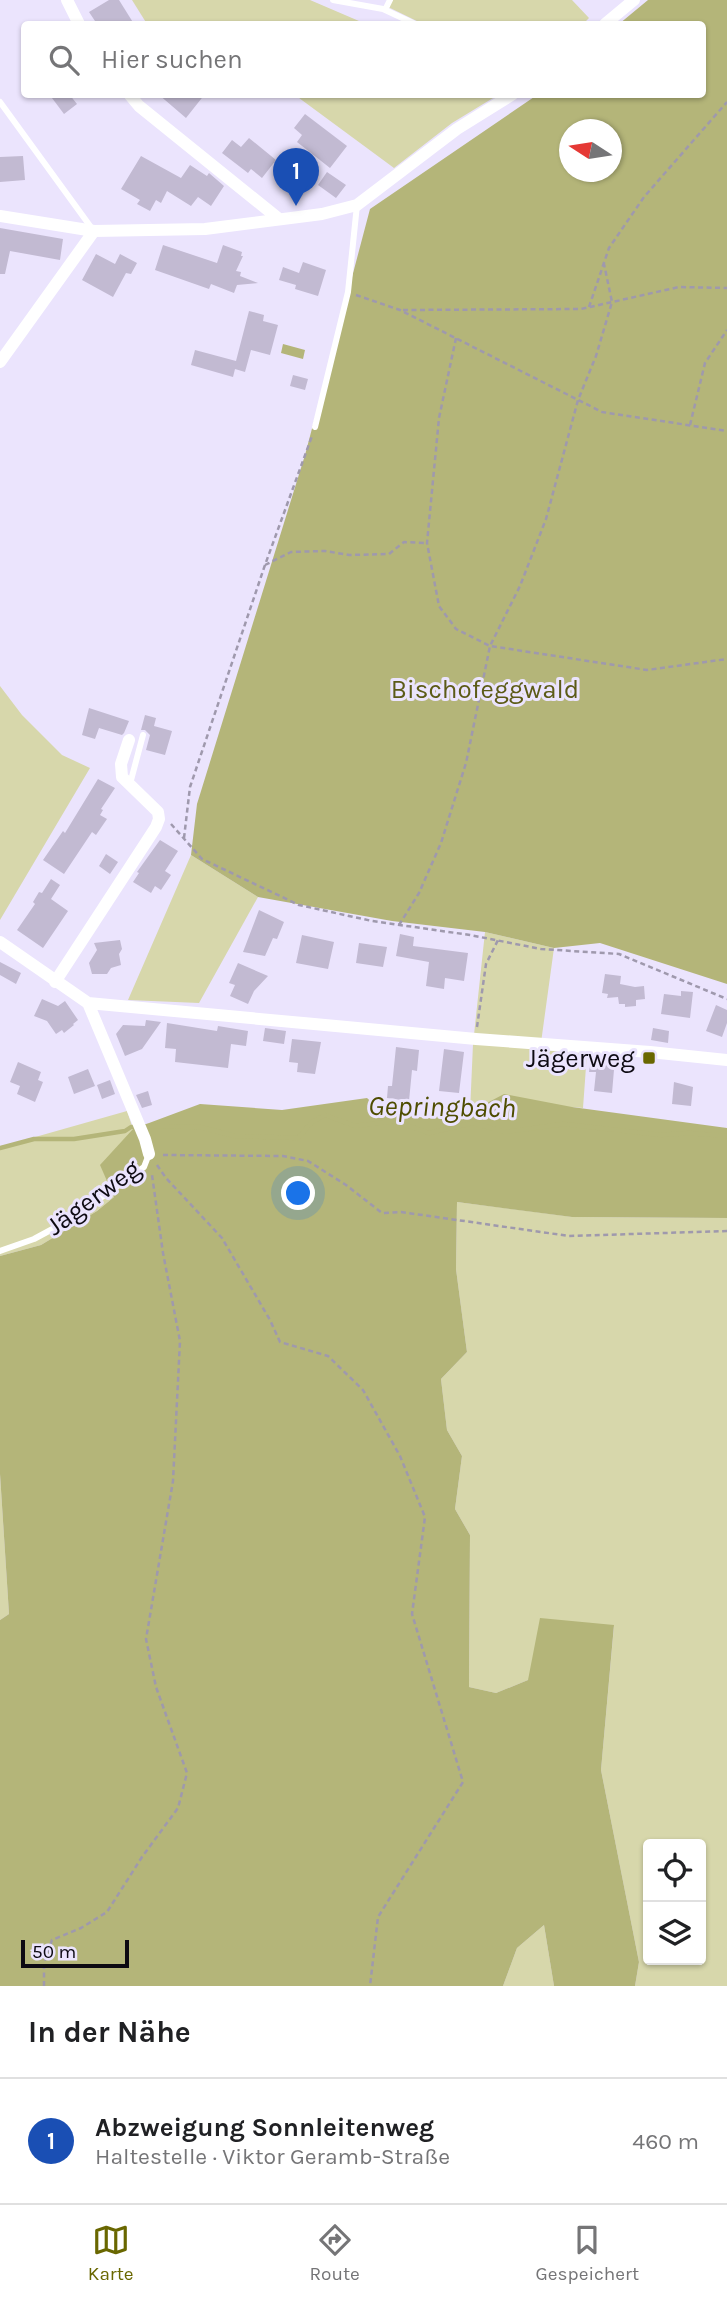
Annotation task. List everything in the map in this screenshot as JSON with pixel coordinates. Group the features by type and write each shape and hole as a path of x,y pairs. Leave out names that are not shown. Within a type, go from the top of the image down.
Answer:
{"street":[{"path":"66,0 77,21"},
{"path":"609,21 634,0"},
{"path":"133,98 149,114 279,219"},
{"path":"0,216 94,231 205,229 322,214 357,205 457,129 507,98"},
{"path":"0,362 94,231"},
{"path":"55,982 159,820 158,812 122,777 129,740"},
{"path":"0,942 88,1003 476,1040 727,1060"},
{"name":"Jägerweg","path":"88,1003 149,1154"}],"lane":[{"path":"334,0 385,10 409,21"},
{"path":"385,10 390,0"},
{"path":"0,102 94,231"},
{"path":"315,427 348,292 357,205"},
{"path":"130,785 144,735"},
{"name":"Jägerweg","path":"0,1251 34,1240 71,1219 144,1167 149,1154"}],"path":[{"path":"589,307 609,248 644,197 727,102"},
{"path":"399,925 419,893 441,843 466,764 490,646 520,586 546,519 578,400 596,356 611,302 604,264"},
{"path":"400,310 581,309 679,286 727,288"},
{"path":"348,292 400,310 602,412 727,431"},
{"path":"690,425 705,363 727,330"},
{"path":"456,338 439,418 427,543 439,607 456,629 490,646 647,670 727,659"},
{"path":"184,838 190,787 315,427"},
{"path":"265,565 291,552 389,554 404,542 427,543"},
{"path":"174,827 202,859 299,905 541,949 619,954 727,999"},
{"path":"476,1040 486,964 498,940"},
{"path":"149,1154 190,1157 283,1156 308,1161 346,1185 382,1213 401,1212 569,1236 727,1231"},
{"path":"44,1986 44,1963 52,1940 81,1928 107,1912 142,1857 178,1808 187,1773 156,1688 146,1639 173,1481 180,1341 163,1254 149,1154"},
{"path":"149,1154 166,1178 222,1238 280,1342 328,1356 363,1390 400,1456 425,1517 412,1614 463,1782 378,1917 370,1986"}],"shaded area":[{"path":"132,0 310,0 359,21 145,21"},
{"path":"391,0 572,0 589,18 586,21 417,21 388,7"},
{"name":"Bischofeggwald","path":"648,0 727,0 727,984 600,943 554,948 485,932 392,921 258,897 191,855 197,804 305,455 370,209 533,98 706,98 706,21 623,21"},
{"path":"299,98 493,98 452,123 394,168"},
{"path":"283,344 305,350 303,359 281,353"},
{"path":"0,686 22,715 62,755 90,768 0,920"},
{"path":"191,855 258,897 199,1003 128,1000"},
{"path":"485,932 554,948 540,1050 587,1053 583,1108 470,1112 473,1044"},
{"path":"504,1094 572,1107 727,1128 727,1218 572,1217 457,1202 456,1269 467,1352 441,1379 447,1430 462,1456 455,1509 470,1535 469,1687 496,1693 528,1680 540,1618 614,1625 601,1770 639,1962 635,1986 554,1986 544,1925 517,1948 503,1986 0,1986 0,1620 9,1614 0,1474 0,1256 41,1245 97,1211 114,1197 100,1165 133,1129 200,1104 282,1110 367,1098 382,1112 427,1118 470,1112"},
{"path":"127,1111 133,1129 129,1135 114,1197 97,1211 41,1245 0,1256 0,1147"},
{"path":"457,1202 573,1217 727,1218 727,1986 635,1986 639,1962 601,1770 614,1626 528,1680 496,1693 469,1687 470,1535 455,1509 462,1456 447,1430 441,1379 467,1352 456,1269"},
{"path":"0,1474 9,1614 0,1620"},
{"path":"544,1925 554,1986 503,1986 517,1948"}],"building":[{"path":"109,0 119,0 132,21 95,21 89,12"},
{"path":"52,98 72,98 77,104 64,114"},
{"path":"163,98 202,98 186,118"},
{"path":"305,114 347,146 330,168 297,142 302,135 294,128"},
{"path":"249,138 276,160 262,178 251,169 248,173 222,153 232,140 241,147"},
{"path":"23,156 25,180 0,182 0,157"},
{"path":"141,156 181,178 190,165 207,176 209,173 224,186 211,206 198,197 191,206 167,191 161,203 156,200 150,211 137,204 140,200 121,189"},
{"path":"327,172 346,185 336,198 318,185"},
{"path":"0,228 63,239 60,260 10,251 5,274 0,274"},
{"path":"163,245 217,263 223,245 242,252 243,256 236,271 241,272 240,276 258,283 237,285 234,293 211,284 209,289 155,270"},
{"path":"96,254 115,264 120,254 137,263 131,274 126,273 113,297 82,280"},
{"path":"303,262 326,270 318,296 295,289 296,285 279,280 283,267 299,273"},
{"path":"249,311 264,315 263,321 278,325 270,355 251,350 245,372 235,369 233,377 191,365 195,350 236,361"},
{"path":"293,375 308,379 305,390 290,386"},
{"path":"89,708 129,721 124,733 122,735 99,728 95,739 82,735"},
{"path":"145,715 156,718 154,726 172,731 165,755 146,750 150,735 141,730"},
{"path":"98,779 115,788 101,809 103,810 100,815 107,819 96,835 92,832 64,874 43,860 63,831 65,833"},
{"path":"160,840 178,851 165,871 171,875 161,890 155,886 151,893 133,882"},
{"path":"106,854 118,862 110,874 99,866"},
{"path":"51,879 60,885 51,899 68,911 43,948 17,930 35,904 33,902 39,892 42,893"},
{"path":"259,910 284,922 277,939 273,938 265,956 243,952"},
{"path":"400,934 414,937 413,946 468,953 464,981 445,978 444,989 426,986 429,962 396,956"},
{"path":"302,935 334,942 328,969 296,963"},
{"path":"120,940 121,965 111,968 107,974 92,974 89,963 97,950 94,943"},
{"path":"359,943 387,947 383,967 356,963"},
{"path":"0,962 21,973 16,984 0,975"},
{"path":"238,963 268,976 254,991 248,1004 230,996 235,985 229,983"},
{"path":"605,974 621,976 620,984 644,986 645,999 636,1000 636,1006 625,1007 625,1004 619,1004 618,997 607,998 608,994 602,993"},
{"path":"681,991 693,992 690,1018 661,1014 664,994 681,996"},
{"path":"42,999 58,1006 65,1001 78,1020 64,1033 62,1030 56,1034 47,1021 34,1016"},
{"path":"716,1005 727,1010 727,1023 722,1037 706,1031"},
{"path":"146,1020 161,1022 142,1049 125,1056 116,1034 123,1025 145,1026"},
{"path":"167,1023 217,1031 218,1026 248,1031 246,1046 231,1044 228,1068 175,1062 176,1049 165,1048"},
{"path":"265,1028 286,1031 284,1044 263,1041"},
{"path":"653,1028 669,1031 668,1043 651,1040"},
{"path":"292,1039 321,1042 315,1074 297,1072 298,1063 289,1062"},
{"path":"396,1047 419,1050 417,1071 412,1070 409,1101 387,1098 388,1086 392,1086"},
{"path":"444,1049 464,1052 459,1093 439,1091"},
{"path":"591,1057 615,1058 612,1093 594,1091 596,1072 589,1072"},
{"path":"18,1062 41,1072 38,1080 43,1082 35,1102 17,1094 20,1086 10,1082"},
{"path":"88,1069 95,1086 74,1094 68,1077"},
{"path":"110,1080 115,1094 102,1099 97,1085"},
{"path":"674,1082 693,1087 691,1106 672,1104"},
{"path":"148,1091 152,1105 142,1108 136,1095"}],"waterway":[{"name":"Gepringbach","path":"0,1148 34,1139 74,1139 125,1131 131,1127 150,1126 200,1127 235,1136 298,1138 312,1122 325,1115 355,1126 395,1121 429,1133 473,1123 505,1132 564,1124 661,1135 689,1133 727,1136"}],"place":[{"name":"Abzweigung Sonnleitenweg","path":"296,206"},
{"name":"Jägerweg","path":"649,1058"}]}
